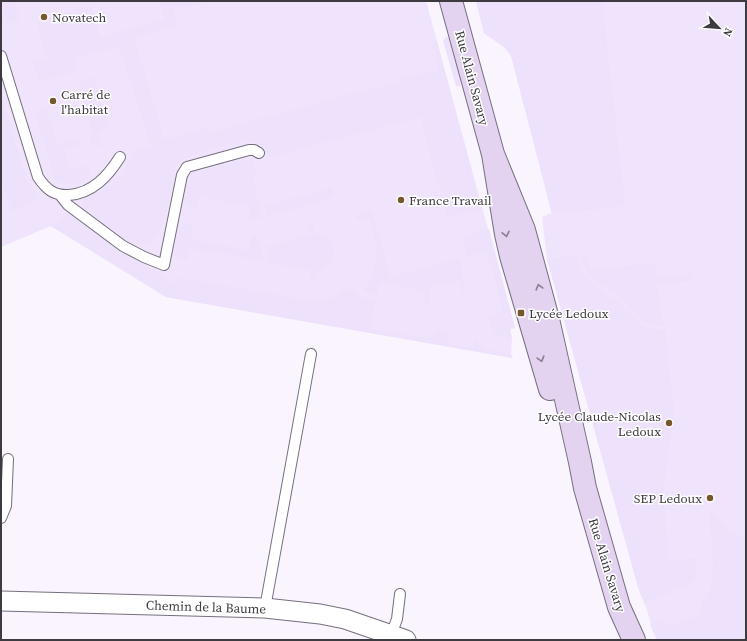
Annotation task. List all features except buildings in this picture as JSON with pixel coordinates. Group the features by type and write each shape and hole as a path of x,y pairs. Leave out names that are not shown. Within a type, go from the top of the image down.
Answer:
{"street":[{"name":"Rue Alain Savary","path":"451,1 493,154 524,230 548,319 585,488 619,607 634,640"},
{"name":"Chemin de la Baume","path":"1,601 265,608 320,614 345,619 399,637"}],"lane":[{"path":"1,58 38,177 43,185 51,192 60,195 75,194 94,187 105,178 120,157"},
{"path":"60,195 68,206 123,246 164,265 182,175 187,167 249,150 254,150 259,154"},
{"path":"265,608 311,354"},
{"path":"1,518 6,506 8,459"},
{"path":"399,637 397,619 400,594"}],"shaded area":[{"path":"1,1 426,1 515,328 509,329 512,338 511,355 513,358 166,297 51,226 1,247"},
{"path":"1,1 14,1 19,20 8,23"},
{"path":"209,1 173,10 177,25 134,37 164,140 206,128 208,133 374,88 375,90 397,83 402,78 439,71 433,42 437,41 481,209 447,218 421,117 269,157 263,145 255,142 244,141 185,158 178,163 174,173 167,209 161,228 156,236 141,244 131,244 123,241 89,216 83,205 85,199 106,189 119,178 124,171 132,153 151,146 119,46 75,58 78,70 40,82 33,63 47,59 37,22 91,5 100,37 165,19 160,2"},
{"name":"Lycée Claude-Nicolas Ledoux","path":"476,1 746,1 746,640 657,640 638,587 547,259 542,217 552,213 511,56 504,47 484,33"},
{"path":"476,1 602,1 625,206 552,214 511,55 504,47 484,33"},
{"path":"446,37 450,37 451,39 461,78 460,87 456,86 443,41"},
{"path":"94,78 109,128 97,132 101,146 96,147 92,145 90,136 93,134 78,82"},
{"path":"1,94 25,178 32,190 40,197 12,211 1,181"},
{"path":"46,108 57,145 79,139 81,144 64,149 70,170 83,166 90,169 90,175 78,183 69,184 55,180 35,111"},
{"path":"252,159 256,175 252,176 262,218 249,219 250,206 200,197 197,208 186,206 185,203 193,173"},
{"path":"332,188 335,197 268,216 265,206"},
{"path":"372,211 390,277 459,259 465,288 463,293 459,281 429,286 430,301 426,304 423,303 424,291 379,282 376,296 364,291 369,282 375,264 376,247 370,218 358,221 356,216"},
{"path":"69,213 173,283 180,278 311,301 337,296 349,288 360,297 375,300 370,329 434,339 436,331 448,333 447,344 473,349 475,340 484,349 511,355 513,358 166,297 51,226"},
{"path":"310,222 313,223 314,234 323,236 329,240 334,251 329,262 324,267 316,271 316,281 314,283 310,282 311,271 267,262 267,247 311,234 308,224"},
{"path":"185,224 192,225 193,227 191,239 248,251 252,237 256,236 262,254 261,260 189,248 187,260 176,256 176,239 182,226"},
{"path":"489,229 515,328 510,329 512,338 502,336 496,332 488,317 503,311 487,252 467,257 461,237"},
{"path":"588,255 590,270 655,263 657,277 690,274 691,281 657,284 663,326 655,325 643,321 619,297 590,276 582,265 580,256"},
{"path":"577,256 585,276 614,299 636,320 649,328 665,330 674,410 663,496 669,561 696,558 696,577 692,583 644,603 638,587 547,259"},
{"path":"714,511 728,531 734,535 746,535 746,640 657,640 650,625 659,621 673,626 700,615 701,604 711,587 713,550 709,513"}],"place":[{"name":"Novatech","path":"44,17"},
{"name":"Carré de l'habitat","path":"53,101"},
{"name":"France Travail","path":"401,200"},
{"name":"Lycée Ledoux","path":"521,313"},
{"name":"Lycée Claude-Nicolas Ledoux","path":"669,423"},
{"name":"SEP Ledoux","path":"710,498"}]}
